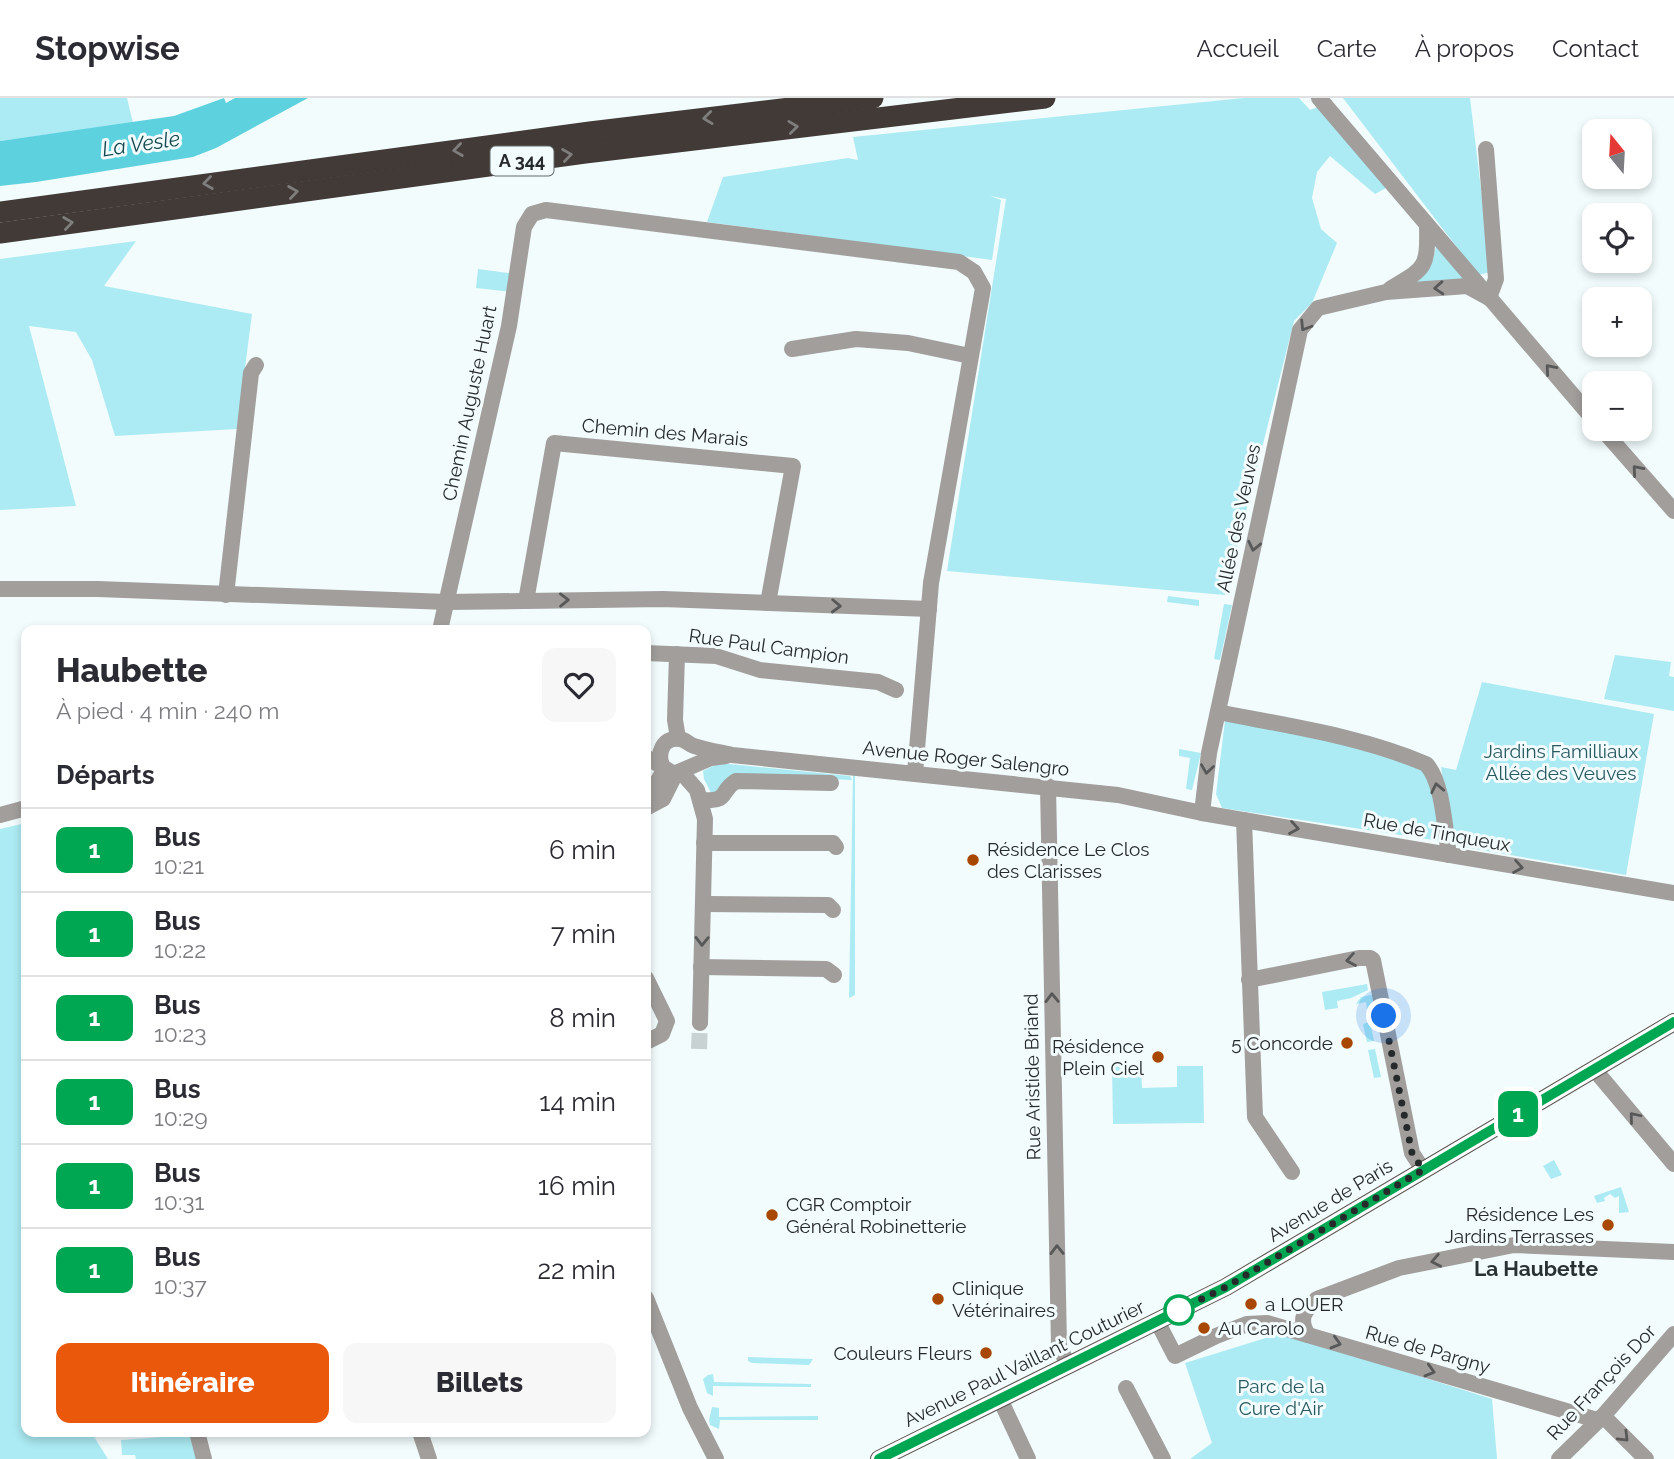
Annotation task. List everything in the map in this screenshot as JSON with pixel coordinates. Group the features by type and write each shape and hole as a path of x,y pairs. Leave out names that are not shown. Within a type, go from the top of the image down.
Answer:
{"highway":[{"name":"A 344","path":"0,212 576,134 873,98"},
{"name":"A 344","path":"0,233 585,153 1045,98"}],"main road":[{"name":"Avenue de Paris","path":"1226,1287 1674,1022"},
{"name":"Avenue Paul Vaillant Couturier","path":"879,1459 1226,1287"}],"street":[{"path":"1321,100 1582,406"},
{"path":"1486,149 1496,279 1489,299"},
{"name":"Chemin Auguste Huart","path":"441,625 509,327 524,227 532,214 546,210 959,262 975,272 983,288 970,356"},
{"path":"1386,292 1418,272 1428,255 1427,226"},
{"path":"1386,292 1467,286 1489,299"},
{"name":"Allée des Veuves","path":"1198,812 1300,330 1318,308 1386,292"},
{"path":"792,349 856,339 908,343 970,356 942,515 929,609 915,773"},
{"path":"226,595 251,373 256,365"},
{"path":"1613,441 1674,511"},
{"name":"Chemin des Marais","path":"526,601 554,443 793,466 768,603"},
{"path":"0,589 98,589 447,602 663,599 929,609"},
{"name":"Rue Paul Campion","path":"651,653 716,656 760,670 878,682 897,690"},
{"name":"Rue Paul Campion","path":"677,654 675,720 679,741"},
{"path":"1218,712 1348,738 1426,764 1437,782 1449,855"},
{"path":"651,790 675,769 694,756 679,741 661,748 659,754 675,769 697,790 705,819 700,1023"},
{"name":"Avenue Roger Salengro","path":"651,744 679,741 732,755 1048,786 1118,795 1198,812"},
{"name":"Avenue Roger Salengro","path":"675,769 732,755"},
{"path":"651,759 675,769"},
{"path":"651,805 663,799 675,769"},
{"path":"700,800 722,799 731,784 736,781 831,783"},
{"name":"Rue Aristide Briand","path":"1048,786 1059,1346 1068,1366"},
{"path":"0,815 21,809"},
{"name":"Rue de Tinqueux","path":"1198,812 1674,893"},
{"path":"1244,820 1255,1117 1292,1172"},
{"path":"704,842 833,843 836,847"},
{"path":"703,904 828,905 834,910"},
{"path":"1249,980 1359,958 1373,960 1412,1153 1423,1170"},
{"path":"701,967 826,969 834,975"},
{"path":"651,988 667,1021 662,1034 651,1040"},
{"path":"1594,1069 1674,1164"},
{"path":"1308,1335 1302,1326 1302,1317 1317,1299 1399,1268 1514,1245 1674,1252"},
{"path":"651,1310 690,1408 716,1459"},
{"name":"Rue de Pargny","path":"1157,1321 1175,1356 1247,1324 1267,1323 1600,1418 1646,1459"},
{"name":"Rue François Dor","path":"1559,1459 1600,1418 1674,1334"},
{"path":"1126,1388 1163,1459"},
{"path":"1000,1399 1028,1459"},
{"path":"198,1437 204,1459"},
{"path":"422,1437 429,1459"}],"green space":[{"path":"0,98 127,98 133,123 0,141"},
{"path":"1244,98 1299,98 1310,110 1318,107 1386,188 1375,194 1330,156 1317,172 1312,198 1321,229 1337,243 1312,303 1294,321 1225,595 947,571 1006,199 990,196 1001,200 992,260 707,222 723,177 848,158 858,160 853,137"},
{"path":"1343,98 1470,98 1491,272 1478,275"},
{"path":"136,241 104,286 252,314 237,429 115,436 92,360 76,332 29,326 76,506 0,510 0,259"},
{"path":"1436,246 1467,281 1413,285 1429,268"},
{"path":"478,269 515,274 512,292 476,288"},
{"path":"1168,596 1199,600 1199,606 1167,602"},
{"path":"1224,604 1232,605 1220,660 1214,659"},
{"path":"1615,655 1671,662 1669,676 1674,677 1674,711 1604,699"},
{"name":"Jardins Familliaux Allée des Veuves","path":"1482,682 1654,714 1626,875 1458,846 1452,840 1441,767 1456,770"},
{"path":"1225,721 1300,731 1421,765 1433,788 1440,841 1222,808 1216,794"},
{"path":"1179,749 1201,753 1192,790 1186,789 1190,758 1179,756"},
{"path":"719,763 850,776 852,780 740,775 713,797 703,771"},
{"path":"853,775 855,995 849,998"},
{"path":"21,824 21,1437 94,1437 108,1459 0,1459 0,829"},
{"path":"1367,984 1368,990 1337,1001 1338,1008 1325,1010 1322,992"},
{"path":"1375,994 1381,1024 1371,1027 1374,1041 1367,1042 1363,1024 1369,1022 1366,1002 1356,1004 1361,997"},
{"path":"1375,1049 1381,1077 1374,1078 1368,1050"},
{"path":"1141,1066 1142,1088 1177,1087 1177,1066 1203,1066 1204,1123 1113,1124 1112,1067"},
{"path":"1554,1160 1562,1175 1551,1179 1543,1166"},
{"path":"1621,1187 1629,1212 1619,1213 1619,1196 1615,1198 1610,1194 1604,1198 1605,1201 1597,1203 1594,1196"},
{"name":"Parc de la Cure d'Air","path":"1282,1333 1492,1399 1497,1459 1190,1459 1212,1443 1185,1363"},
{"path":"748,1357 813,1359 809,1365 752,1363 748,1361"},
{"path":"713,1374 714,1382 811,1384 811,1387 713,1386 713,1396 707,1393 703,1379"},
{"path":"712,1407 719,1408 719,1417 818,1416 818,1420 720,1420 719,1429 710,1425"},
{"path":"192,1437 197,1459 136,1459 135,1455 122,1455 121,1440"}],"water":[{"name":"La Vesle","path":"224,98 226,103 235,98 308,98 216,148 193,157 0,186 0,141 174,116"}],"tunnel":[{"path":"699,1049 700,1023"}],"bus line":[{"name":"1","path":"879,1459 1226,1287 1674,1022"}],"place":[{"name":"Résidence Le Clos des Clarisses","path":"973,860"},
{"name":"5 Concorde","path":"1347,1043"},
{"name":"Résidence Plein Ciel","path":"1158,1057"},
{"name":"CGR Comptoir Général Robinetterie","path":"772,1215"},
{"name":"Résidence Les Jardins Terrasses","path":"1608,1225"},
{"name":"Clinique Vétérinaires","path":"938,1299"},
{"name":"a LOUER","path":"1251,1304"},
{"name":"Au Carolo","path":"1204,1328"},
{"name":"Couleurs Fleurs","path":"986,1353"}],"district":[{"name":"La Haubette","path":"1536,1269"}],"route":[{"path":"1179,1310 1226,1287 1423,1170 1412,1153 1384,1016"}]}
